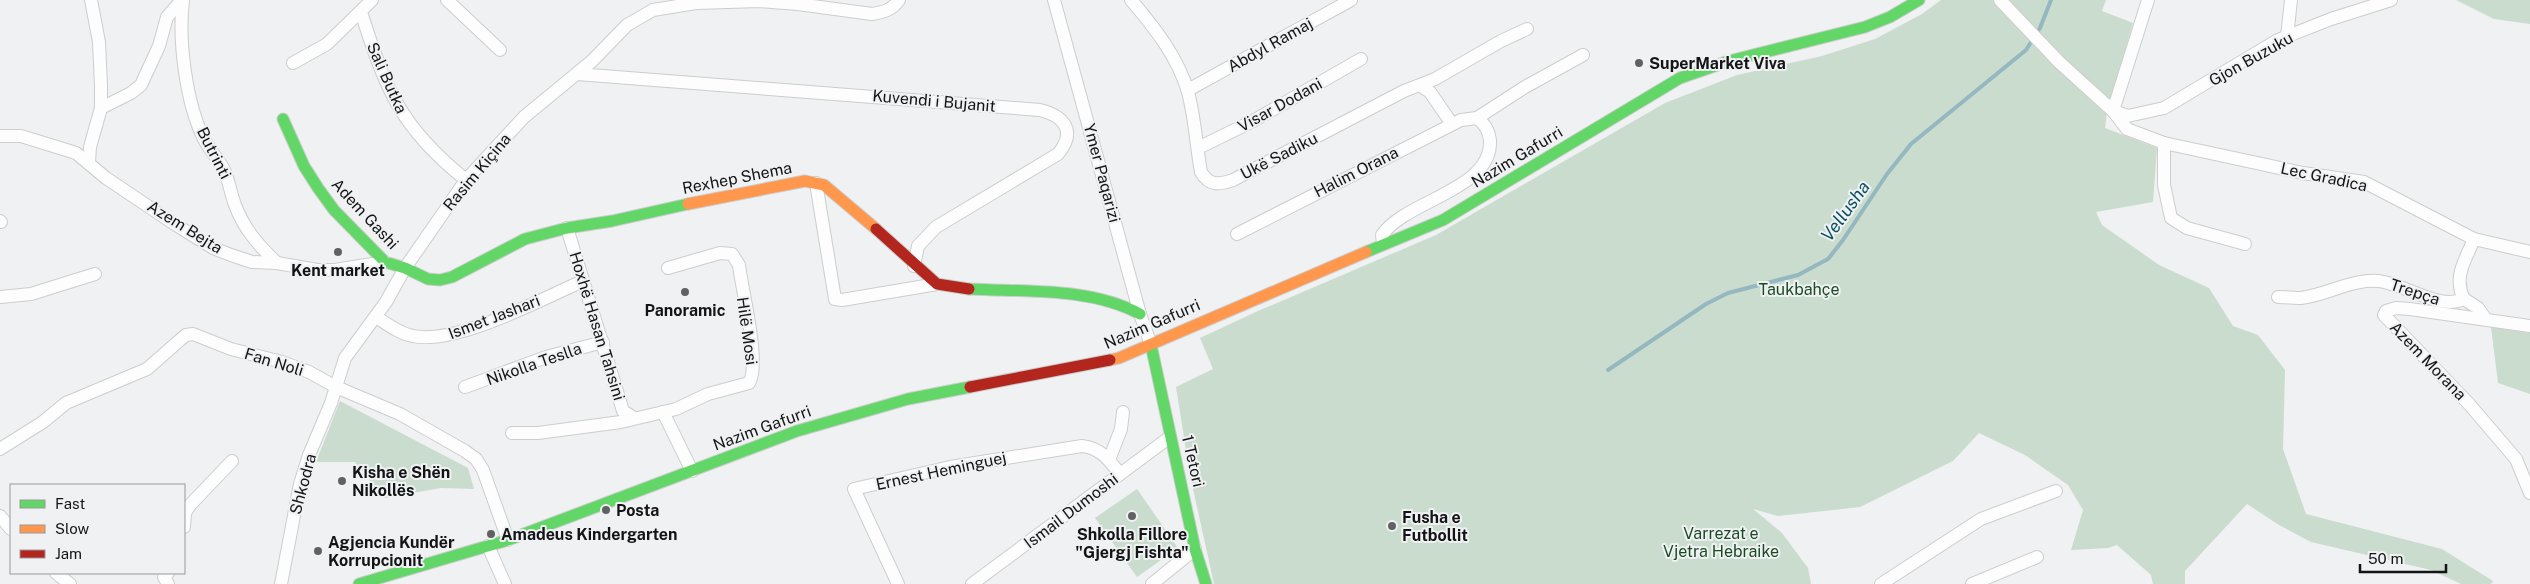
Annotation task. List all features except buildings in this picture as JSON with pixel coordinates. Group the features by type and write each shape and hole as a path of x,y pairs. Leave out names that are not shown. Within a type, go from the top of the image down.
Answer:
{"street":[{"path":"89,162 90,147 101,108 99,42 92,0"},
{"path":"101,108 131,93 141,85 147,77 164,32 167,17 182,0"},
{"name":"Butrinti","path":"182,0 181,14 187,79 204,141 224,169 241,219 250,235 277,263"},
{"path":"294,63 327,44 372,0"},
{"name":"Rasim Kiçina","path":"336,387 344,358 376,317 405,268 466,180 524,117 577,74 627,25 643,14 665,4 758,1 872,14 894,7 899,0"},
{"name":"Ymer Paqarizi","path":"1054,0 1140,314 1151,345"},
{"name":"Ukë Sadiku","path":"1131,0 1160,36 1188,90 1201,172 1205,180 1222,184 1404,91 1420,86 1527,29"},
{"name":"Abdyl Ramaj","path":"1188,90 1351,0"},
{"name":"Nazim Gafurri","path":"359,584 508,540 796,431 908,400 1078,368 1119,358 1383,243 1442,220 1472,204 1660,88 1680,78 1729,61 1879,22 1919,0"},
{"name":"Lec Gradica","path":"2000,0 2042,45 2108,109 2113,111 2127,129 2164,143 2302,173 2364,182 2474,239 2530,252"},
{"path":"2113,111 2148,0"},
{"path":"2287,37 2292,0"},
{"name":"Gjon Buzuku","path":"2113,111 2128,116 2164,108 2287,37 2391,0"},
{"path":"451,2 500,50"},
{"name":"Sali Butka","path":"361,12 383,76 404,118 426,145 466,180"},
{"name":"Halim Orana","path":"1237,234 1452,124 1469,117 1477,118 1525,87 1583,55"},
{"name":"Visar Dodani","path":"1198,148 1253,121 1361,59"},
{"name":"Kuvendi i Bujanit","path":"577,74 1040,110 1057,115 1063,120 1067,137 1065,146 1058,154 936,227 918,246 914,266"},
{"path":"1420,86 1430,92 1452,124"},
{"path":"1383,243 1382,235 1394,223 1471,177 1485,164 1489,156 1490,136 1477,118"},
{"name":"Adem Gashi","path":"283,119 304,166 334,210 385,262 405,268"},
{"name":"Azem Bejta","path":"0,136 21,136 60,146 76,153 106,178 213,248 252,262 277,263 317,270 385,262"},
{"path":"2164,143 2164,185 2171,218 2187,228 2245,244"},
{"path":"816,182 835,299 842,300 937,284"},
{"name":"Rexhep Shema","path":"405,268 428,279 440,280 452,277 525,239 567,228 612,221 780,184 816,182 824,185 839,196 914,266 937,284 953,288 1054,294 1097,300 1124,305 1140,314"},
{"name":"Hoxhë Hasan Tahsini","path":"567,228 623,411 634,418"},
{"path":"2464,299 2459,289 2458,279 2474,239"},
{"name":"Hilë Mosi","path":"663,412 687,405 708,394 749,383 753,369 738,265 732,254 720,253 668,268"},
{"path":"0,297 31,294 95,274"},
{"name":"Ismet Jashari","path":"376,317 412,336 428,338 446,336 502,316 583,281"},
{"name":"Trepça","path":"2278,297 2302,298 2361,282 2382,282 2454,304 2464,299 2478,308 2484,318"},
{"name":"Azem Morana","path":"2484,318 2396,308 2386,311 2384,316 2440,371 2516,459 2530,493"},
{"path":"2484,318 2530,326"},
{"name":"Fan Noli","path":"0,448 43,422 66,403 147,369 186,335 193,334 238,351 282,362 309,372 336,387 400,414 476,459 489,484 508,540"},
{"name":"Nikolla Teslla","path":"465,388 546,357 603,342"},
{"name":"1 Tetori","path":"1151,345 1195,549 1206,584"},
{"name":"Shkodra","path":"281,584 300,484 309,455 336,387"},
{"path":"663,412 692,471"},
{"name":"Hoxhë Hasan Tahsini","path":"512,433 538,433 663,412"},
{"path":"1109,460 1121,428 1123,412"},
{"name":"Ismail Dumoshi","path":"972,584 1170,437"},
{"name":"Ernest Heminguej","path":"898,584 854,489 950,467 1063,448 1093,447 1109,460 1120,474"},
{"path":"185,513 190,505 232,460"},
{"path":"1881,584 1981,519 2056,491"},
{"path":"0,516 10,528"},
{"path":"488,546 505,584"},
{"path":"1152,584 1195,549"},
{"path":"1972,584 2037,556"},
{"path":"57,574 70,584"}],"green space":[{"name":"Taukbahçe","path":"1941,0 2106,0 2102,11 2133,23 2107,112 2105,128 2157,148 2153,202 2096,212 2102,225 2159,265 2209,288 2233,326 2258,335 2285,370 2283,449 2306,514 2442,549 2493,581 2491,584 2461,584 2431,570 2311,542 2279,525 2247,504 2185,571 2185,584 2153,584 2151,575 2117,545 2108,548 2071,550 2083,510 2068,485 2025,455 1979,433 1953,461 1860,507 1778,516 1753,509 1782,533 1808,568 1811,584 1214,584 1190,475 1176,387 1213,369 1200,338 1258,311 1436,235 1665,103 1737,75 1822,56 1875,39 1922,14"},
{"path":"2456,0 2530,0 2530,24 2494,19"},
{"path":"2491,327 2530,333 2530,394 2498,383"},
{"path":"340,401 468,468 474,489 441,488 384,498 355,462 316,462"},
{"path":"1137,489 1178,548 1137,577 1095,518"}],"waterway":[{"name":"Vellusha","path":"1608,370 1706,304 1728,293 1798,275 1828,259 1887,174 1911,144 2026,50 2040,28 2051,0"}],"traffic: fast":[{"path":"1366,252 1443,220 1680,78 1729,61 1865,27 1890,17 1919,0"},
{"path":"283,119 304,166 334,210 385,262 405,268 428,279 440,280 452,277 525,239 567,228 612,221 688,204"},
{"path":"969,289 1057,292 1079,295 1121,305 1140,314"},
{"path":"1151,345 1195,549 1206,584"},
{"path":"359,584 508,540 797,431 908,399 970,387"}],"traffic: slow":[{"path":"688,204 805,181 824,185 876,229"},
{"path":"1110,360 1119,358 1366,252"}],"traffic: jam":[{"path":"876,229 937,284 969,289"},
{"path":"970,387 1110,360"}],"place":[{"name":"SuperMarket Viva","path":"1639,63"},
{"name":"Kent market","path":"338,252"},
{"name":"Panoramic","path":"685,292"},
{"name":"Kisha e Shën Nikollës","path":"342,481"},
{"name":"Posta","path":"606,510"},
{"name":"Shkolla Fillore \"Gjergj Fishta\"","path":"1132,516"},
{"name":"Fusha e Futbollit","path":"1392,526"},
{"name":"Amadeus Kindergarten","path":"491,534"},
{"name":"Agjencia Kundër Korrupcionit","path":"318,551"}],"park label":[{"name":"Varrezat e Vjetra Hebraike","path":"1721,542"}]}
